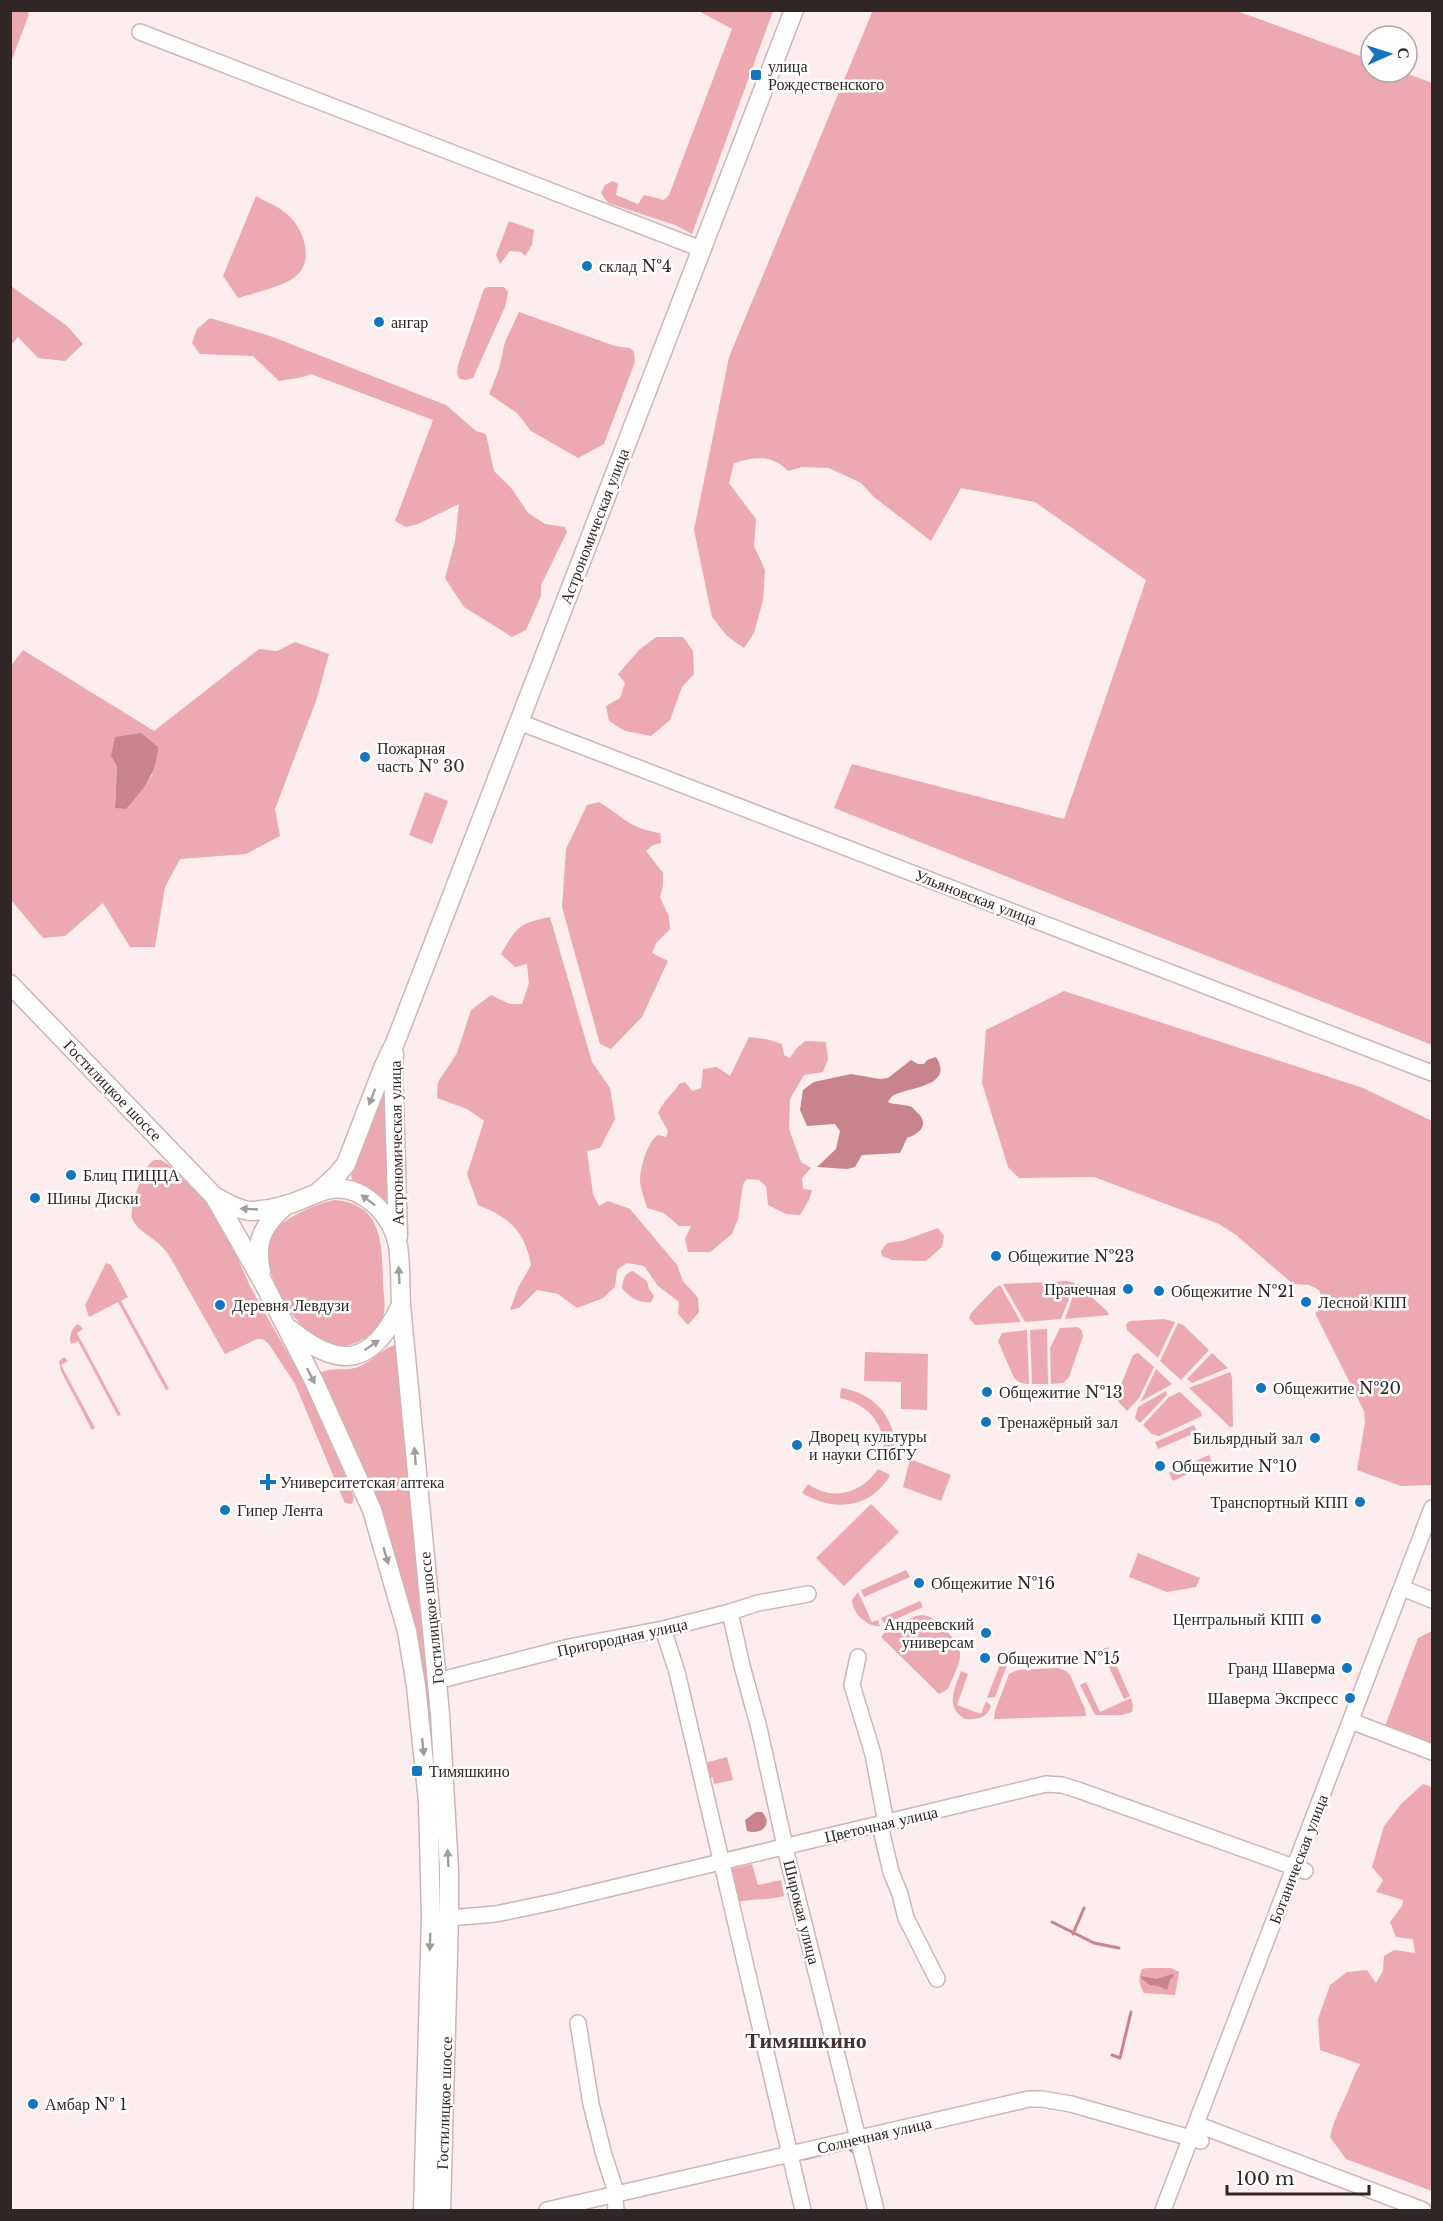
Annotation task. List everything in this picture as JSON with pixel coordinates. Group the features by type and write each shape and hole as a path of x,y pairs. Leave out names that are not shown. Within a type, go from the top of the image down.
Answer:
{"main road":[{"name":"Астрономическая улица","path":"317,1193 346,1164 395,1043 794,10"},
{"name":"Гостилицкое шоссе","path":"10,984 214,1196 285,1324 338,1430 372,1510 403,1615 416,1686 427,1791 431,1917 423,2211"},
{"name":"Астрономическая улица","path":"395,1043 393,1067 398,1244"},
{"name":"Гостилицкое шоссе","path":"214,1196 240,1209 252,1211 286,1205 332,1189 346,1189 357,1192 370,1200 381,1211 398,1244 401,1305 437,1681 445,1790 449,1918 441,2211"},
{"path":"263,1282 257,1250 261,1237 273,1216 286,1205"},
{"path":"285,1324 315,1348 336,1357 348,1356 359,1354 381,1340 390,1328 401,1305"},
{"path":"431,1917 449,1918"}],"street":[{"path":"140,32 701,249"},
{"name":"Ульяновская улица","path":"521,717 1432,1063"},
{"name":"Ульяновская улица","path":"521,717 1432,1073"},
{"name":"Ботаническая улица","path":"1174,2211 1199,2133 1407,1590 1432,1508"},
{"name":"Ботаническая улица","path":"1407,1590 1432,1537"},
{"path":"1407,1590 1432,1600"},
{"name":"Пригородная улица","path":"437,1681 569,1647 663,1629 758,1603 808,1594"},
{"name":"Широкая улица","path":"730,1612 876,2211"},
{"path":"663,1629 677,1672 803,2211"},
{"path":"858,1658 852,1685 873,1754 891,1872 906,1918 937,1978"},
{"path":"1356,1723 1432,1752"},
{"name":"Цветочная улица","path":"449,1918 496,1914 1037,1786 1062,1785 1300,1869"},
{"path":"578,2023 591,2104 614,2186 615,2203"},
{"name":"Солнечная улица","path":"547,2211 615,2203 717,2170 1029,2099 1058,2101 1199,2133 1423,2211"},
{"name":"Ботаническая улица","path":"1163,2211 1199,2133"}],"shaded area":[{"path":"11,10 27,11 29,14 11,62"},
{"path":"873,10 1237,11 1359,56 1359,84 1419,84 1419,78 1432,83 1432,1045 834,808 852,764 1064,819 1146,580 1035,502 961,488 931,541 874,497 861,483 829,468 802,467 788,471 769,459 749,459 734,463 729,483 756,519 754,546 765,570 763,600 754,633 744,648 727,636 712,617 694,530 729,357"},
{"path":"699,11 773,11 692,234 675,225 608,203 601,193 605,185 613,181 618,184 616,195 638,204 644,195 664,200 669,195 732,29"},
{"path":"256,196 281,210 294,221 303,237 305,263 295,277 289,281 238,298 223,276"},
{"path":"509,221 534,230 532,245 525,256 521,252 510,251 500,264 496,255"},
{"path":"11,286 67,326 83,344 65,361 38,358 18,337 11,345"},
{"path":"504,287 508,292 505,307 473,378 460,379 457,374 458,365 484,289"},
{"path":"519,312 615,346 630,348 634,352 635,362 604,444 578,458 531,431 517,413 489,394 499,369 505,342"},
{"path":"210,318 273,337 446,405 476,431 486,434 494,471 512,489 528,513 545,524 565,527 567,532 541,585 541,596 526,630 512,637 464,607 445,578 455,541 459,504 418,524 406,527 395,521 433,420 311,374 279,381 253,356 200,354 192,343 197,329"},
{"path":"656,637 683,637 693,651 694,674 682,687 670,720 651,736 625,731 609,721 606,706 620,698 625,683 618,674 639,650"},
{"path":"295,642 329,654 316,701 275,809 280,836 246,854 180,859 165,887 155,947 130,947 103,903 65,936 43,938 11,900 10,667 23,650 154,731 259,649 277,651","holes":["111,756 153,774 126,809 115,807 117,767"]},
{"path":"141,733 158,747 155,765 143,788 126,809 115,808 117,767 111,756 115,737"},
{"path":"425,792 448,801 432,844 409,835"},
{"path":"599,802 633,825 660,833 661,843 653,845 646,851 663,873 660,897 669,917 670,929 656,943 652,953 668,961 642,1017 611,1049 600,1044 562,907 566,849 587,805"},
{"path":"550,917 592,1062 610,1088 615,1119 600,1148 587,1151 593,1194 599,1206 608,1201 630,1209 677,1265 683,1281 698,1298 699,1312 688,1325 678,1314 679,1302 658,1286 644,1266 627,1263 617,1270 615,1287 603,1298 577,1308 558,1294 537,1290 519,1308 510,1310 518,1288 531,1265 525,1243 514,1227 499,1215 478,1205 467,1174 484,1121 467,1109 437,1098 438,1082 457,1053 471,1010 491,995 510,1004 522,1004 529,983 527,964 515,967 501,954 515,932 525,924"},
{"path":"1064,991 1363,1088 1432,1121 1432,1485 1401,1486 1357,1470 1365,1422 1364,1411 1315,1313 1322,1308 1323,1301 1319,1290 1309,1285 1293,1284 1236,1235 1219,1224 1094,1177 1019,1178 1008,1167 982,1083 986,1030"},
{"path":"749,1037 782,1044 784,1055 790,1058 805,1041 826,1042 828,1059 823,1072 804,1075 790,1099 789,1129 801,1162 811,1168 802,1178 803,1189 812,1190 800,1215 786,1214 768,1205 766,1186 759,1180 747,1179 743,1184 738,1219 732,1234 710,1252 688,1252 685,1239 691,1226 679,1226 664,1213 647,1208 640,1183 643,1161 654,1138 658,1135 666,1137 668,1131 658,1113 679,1084 685,1082 692,1091 701,1088 703,1069 717,1067 730,1076"},
{"path":"936,1057 940,1074 935,1080 894,1095 888,1102 912,1107 923,1122 919,1132 907,1138 900,1153 862,1155 855,1167 847,1169 817,1167 836,1149 840,1131 835,1124 807,1126 800,1110 803,1090 814,1082 851,1074 880,1079 888,1078 911,1060 924,1064 927,1060"},
{"path":"383,1096 386,1097 390,1195 388,1201 354,1183 351,1176"},
{"path":"154,1160 161,1160 169,1165 201,1197 222,1223 250,1286 314,1400 354,1497 352,1504 345,1503 295,1384 268,1343 257,1339 225,1354 168,1254 134,1223 132,1213 135,1197 146,1170"},
{"path":"335,1200 351,1203 363,1209 371,1218 377,1229 382,1255 384,1315 377,1328 368,1336 346,1346 322,1340 295,1318 276,1285 267,1256 268,1242 272,1234 287,1220 307,1209"},
{"path":"938,1228 944,1236 942,1247 926,1261 892,1260 882,1256 881,1251 887,1243 902,1241"},
{"path":"106,1263 111,1265 128,1297 121,1301 169,1389 166,1390 118,1302 89,1317 85,1305"},
{"path":"633,1271 647,1281 654,1296 651,1302 635,1299 622,1288 626,1275"},
{"path":"1068,1281 1075,1283 1061,1319 1025,1322 1003,1284"},
{"path":"1077,1284 1107,1311 1109,1315 1065,1319"},
{"path":"1000,1285 1021,1322 975,1325 969,1318 971,1313"},
{"path":"1164,1319 1175,1322 1158,1358 1127,1330 1126,1324 1130,1321"},
{"path":"1178,1323 1209,1350 1181,1380 1160,1361"},
{"path":"78,1324 83,1329 77,1333 121,1415 118,1416 78,1341 71,1344 71,1333"},
{"path":"1078,1327 1083,1336 1069,1377 1063,1383 1051,1384 1050,1348 1060,1328"},
{"path":"1047,1329 1048,1384 1032,1384 1030,1330"},
{"path":"1027,1330 1029,1384 1021,1383 1014,1378 998,1341 1002,1333"},
{"path":"396,1345 437,1747 429,1747 425,1707 320,1373 358,1367"},
{"path":"865,1352 928,1354 927,1410 901,1409 901,1382 864,1381"},
{"path":"1138,1353 1154,1367 1139,1398 1127,1411 1116,1397 1133,1355"},
{"path":"1212,1353 1228,1368 1192,1383 1187,1379"},
{"path":"64,1357 68,1361 61,1365 95,1428 92,1430 61,1371 59,1361"},
{"path":"1156,1369 1172,1384 1141,1401"},
{"path":"1230,1372 1233,1426 1230,1427 1189,1388"},
{"path":"841,1388 866,1397 884,1412 894,1434 895,1461 882,1458 882,1436 879,1427 868,1411 840,1398"},
{"path":"1166,1391 1167,1395 1140,1423 1135,1418 1138,1407"},
{"path":"1180,1392 1201,1412 1202,1416 1159,1436 1152,1434 1143,1425 1169,1397"},
{"path":"1194,1425 1197,1432 1158,1449 1155,1442"},
{"path":"1209,1455 1212,1463 1173,1481 1169,1473"},
{"path":"910,1459 951,1475 941,1501 903,1487"},
{"path":"878,1469 890,1475 873,1495 862,1501 838,1505 814,1499 802,1493 808,1484 827,1493 846,1492 864,1484"},
{"path":"871,1504 899,1532 844,1586 816,1558"},
{"path":"1138,1553 1200,1578 1196,1587 1167,1592 1129,1577"},
{"path":"906,1570 910,1577 864,1597 861,1590"},
{"path":"858,1592 872,1622 878,1620 880,1626 866,1622 858,1615 852,1600"},
{"path":"920,1601 923,1607 885,1624 881,1618"},
{"path":"916,1616 928,1616 940,1624 950,1634 960,1652 958,1665 948,1689 939,1694 881,1637 887,1629"},
{"path":"1432,1631 1432,1744 1385,1726 1418,1638"},
{"path":"1108,1647 1130,1696 1124,1699 1101,1650"},
{"path":"1001,1662 1007,1665 995,1697 987,1698"},
{"path":"1058,1668 1070,1675 1086,1716 994,1719 1009,1674 1018,1670"},
{"path":"961,1671 968,1674 957,1705 981,1714 986,1701 991,1706 981,1717 965,1719 955,1709 954,1690"},
{"path":"1086,1682 1100,1712 1131,1698 1132,1712 1122,1715 1095,1715 1080,1685"},
{"path":"727,1757 733,1780 714,1784 713,1778 708,1776 705,1763"},
{"path":"1423,1784 1432,1787 1432,2191 1346,2159 1330,2137 1360,2064 1320,2050 1318,2019 1330,1985 1347,1972 1367,1970 1376,1983 1383,1971 1384,1956 1394,1950 1415,1953 1413,1939 1396,1937 1390,1922 1402,1906 1403,1900 1376,1892 1383,1880 1372,1867 1384,1826 1402,1803"},
{"path":"756,1812 762,1812 767,1821 766,1825 757,1832 747,1831 745,1820"},
{"path":"752,1864 758,1885 781,1880 784,1896 737,1902 731,1869"},
{"path":"1171,1968 1179,1972 1175,1995 1144,1993 1140,1978 1142,1969"},
{"path":"1172,1974 1174,1976 1167,1990 1150,1985 1141,1976 1156,1979"}],"waterway":[{"path":"1073,1934 1084,1908"},
{"path":"1052,1922 1094,1943 1119,1948"},
{"path":"1112,2055 1120,2058 1131,2012"},
{"path":"804,2159 848,2148 856,2154"}],"place":[{"name":"улица Рождественского","path":"756,75"},
{"name":"склад №4","path":"587,266"},
{"name":"ангар","path":"379,322"},
{"name":"Пожарная часть № 30","path":"365,757"},
{"name":"Блиц ПИЦЦА","path":"71,1175"},
{"name":"Шины Диски","path":"35,1198"},
{"name":"Общежитие №23","path":"996,1256"},
{"name":"Прачечная","path":"1128,1289"},
{"name":"Общежитие №21","path":"1159,1291"},
{"name":"Лесной КПП","path":"1306,1302"},
{"name":"Деревня Левдузи","path":"220,1305"},
{"name":"Общежитие №20","path":"1261,1388"},
{"name":"Общежитие №13","path":"987,1392"},
{"name":"Тренажёрный зал","path":"986,1422"},
{"name":"Бильярдный зал","path":"1315,1438"},
{"name":"Дворец культуры и науки СПбГУ","path":"797,1445"},
{"name":"Общежитие №10","path":"1160,1466"},
{"name":"Университетская аптека","path":"268,1482"},
{"name":"Транспортный КПП","path":"1360,1502"},
{"name":"Гипер Лента","path":"225,1510"},
{"name":"Общежитие №16","path":"919,1583"},
{"name":"Центральный КПП","path":"1316,1619"},
{"name":"Андреевский универсам","path":"986,1633"},
{"name":"Общежитие №15","path":"985,1658"},
{"name":"Гранд Шаверма","path":"1347,1668"},
{"name":"Шаверма Экспресс","path":"1350,1698"},
{"name":"Тимяшкино","path":"417,1771"},
{"name":"Амбар № 1","path":"33,2104"}],"district":[{"name":"Тимяшкино","path":"806,2040"}]}
